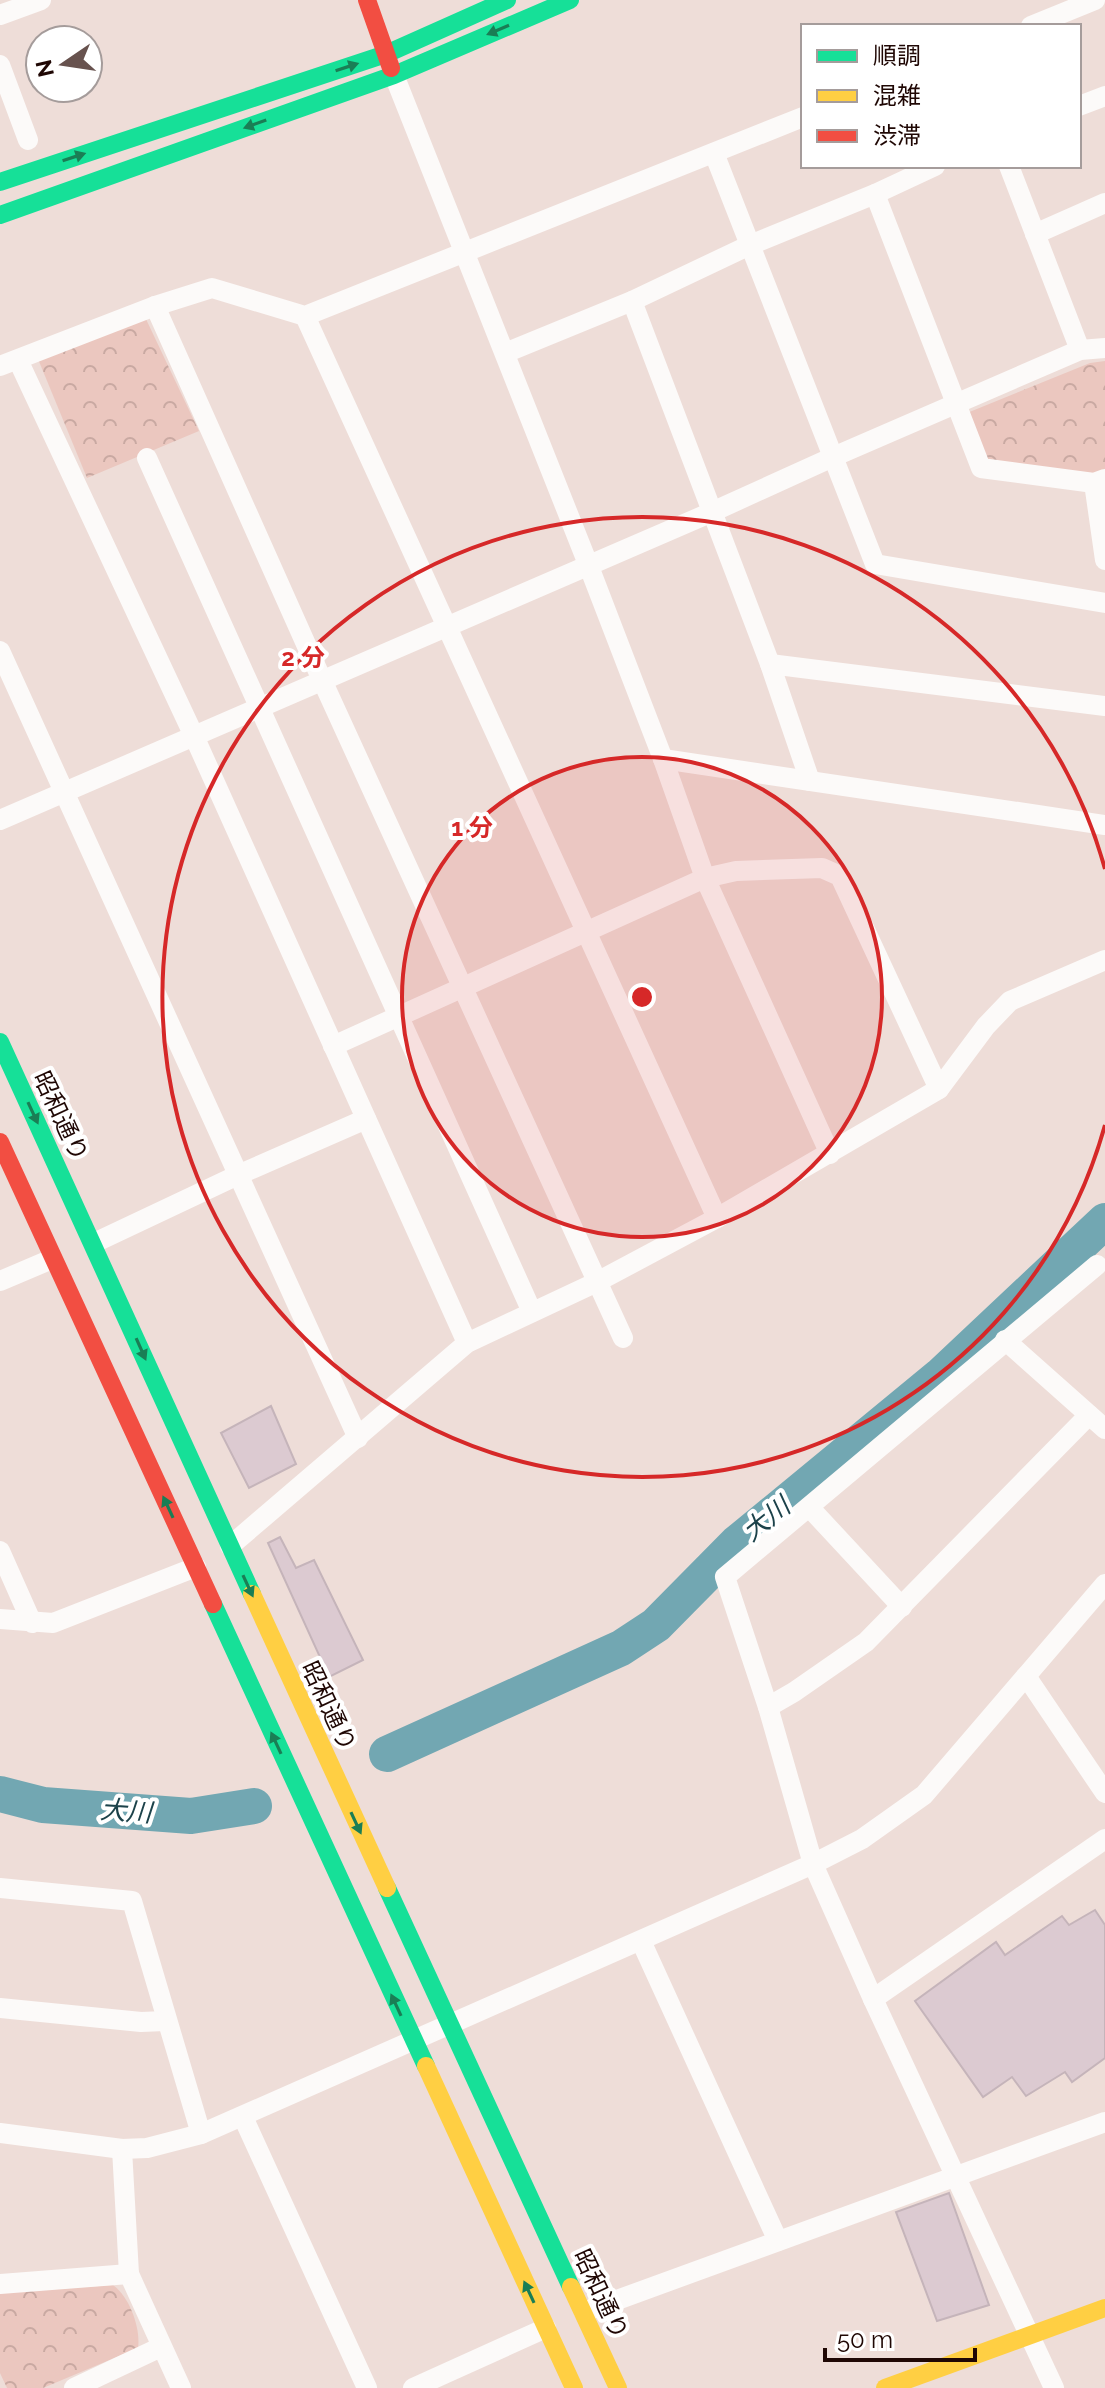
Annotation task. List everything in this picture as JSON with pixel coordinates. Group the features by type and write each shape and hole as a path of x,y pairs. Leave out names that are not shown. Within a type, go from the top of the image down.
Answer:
{"street":[{"path":"0,15 41,0"},
{"path":"367,0 588,564 705,878 830,1154"},
{"path":"0,182 386,54 507,0"},
{"path":"0,215 394,75 570,0"},
{"path":"1036,24 1095,0"},
{"path":"0,65 28,140"},
{"path":"1081,105 1105,96"},
{"path":"467,1343 194,736 9,363 155,306 212,288 305,316 801,118"},
{"path":"714,153 875,564 1105,603"},
{"path":"505,353 632,301 750,245 931,168"},
{"path":"1010,168 1080,350"},
{"path":"875,194 981,468 1100,481 1105,560"},
{"path":"1035,234 1105,203"},
{"path":"632,301 770,664 810,781"},
{"path":"155,306 623,1338"},
{"path":"305,316 717,1218"},
{"path":"0,820 1080,350 1105,348"},
{"path":"147,458 257,708 532,1312"},
{"path":"0,651 358,1438"},
{"path":"770,664 1105,706"},
{"path":"663,759 1105,825"},
{"path":"333,1046 705,878 736,871 822,868 840,876 939,1089"},
{"path":"230,1546 467,1343 597,1282 717,1218 939,1089 986,1026 1010,1001 1105,960"},
{"name":"昭和通り","path":"0,1042 618,2388"},
{"path":"94,1243 366,1119"},
{"path":"0,1142 574,2388"},
{"path":"0,1281 52,1259"},
{"path":"1054,2388 813,1864 768,1707 725,1577 1097,1265"},
{"path":"1005,1340 1105,1429"},
{"path":"768,1707 866,1642 1089,1415"},
{"path":"810,1508 902,1607"},
{"path":"0,1551 32,1623"},
{"path":"0,1619 53,1623 196,1567"},
{"path":"0,2133 122,2149 147,2148 201,2134 813,1864 862,1839 924,1795 1105,1584"},
{"path":"1026,1676 1105,1793"},
{"path":"873,1999 1105,1839"},
{"path":"0,1888 132,1901 165,2021 201,2134"},
{"path":"641,1941 778,2241"},
{"path":"0,2008 141,2022 165,2021"},
{"path":"243,2117 367,2388"},
{"path":"584,2312 1105,2122"},
{"path":"122,2149 129,2274 181,2388"},
{"path":"0,2284 129,2274"},
{"path":"885,2388 1105,2308"},
{"path":"413,2388 546,2328"},
{"path":"74,2388 161,2347"}],"green space":[{"path":"145,317 199,431 87,478 38,359"},
{"path":"1105,361 1105,471 1093,476 986,463 967,413 1090,363"},
{"path":"113,2285 133,2313 138,2331 138,2348 43,2388 7,2388 0,2373 0,2293"}],"building":[{"path":"271,1406 296,1464 249,1488 221,1433"},
{"path":"280,1537 296,1568 314,1560 363,1660 329,1677 268,1543"},
{"path":"1095,1910 1105,1925 1105,2058 1072,2082 1065,2072 1026,2096 1012,2077 983,2097 915,2001 996,1942 1005,1955 1062,1916 1069,1925"},
{"path":"949,2193 989,2305 937,2321 896,2212"}],"waterway":[{"name":"大川","path":"387,1754 621,1648 656,1625 737,1543 940,1376 1105,1221"},
{"name":"大川","path":"0,1794 43,1805 191,1816 254,1806"}],"traffic: fast":[{"path":"0,182 386,54 507,0"},
{"path":"0,215 394,75 570,0"},
{"path":"0,1042 252,1594"},
{"path":"213,1604 426,2066"},
{"path":"387,1888 571,2287"}],"traffic: slow":[{"path":"252,1594 387,1888"},
{"path":"426,2066 574,2388"},
{"path":"571,2287 618,2388"},
{"path":"885,2388 1105,2308"}],"traffic: jam":[{"path":"367,0 391,68"},
{"path":"0,1142 213,1604"}]}
